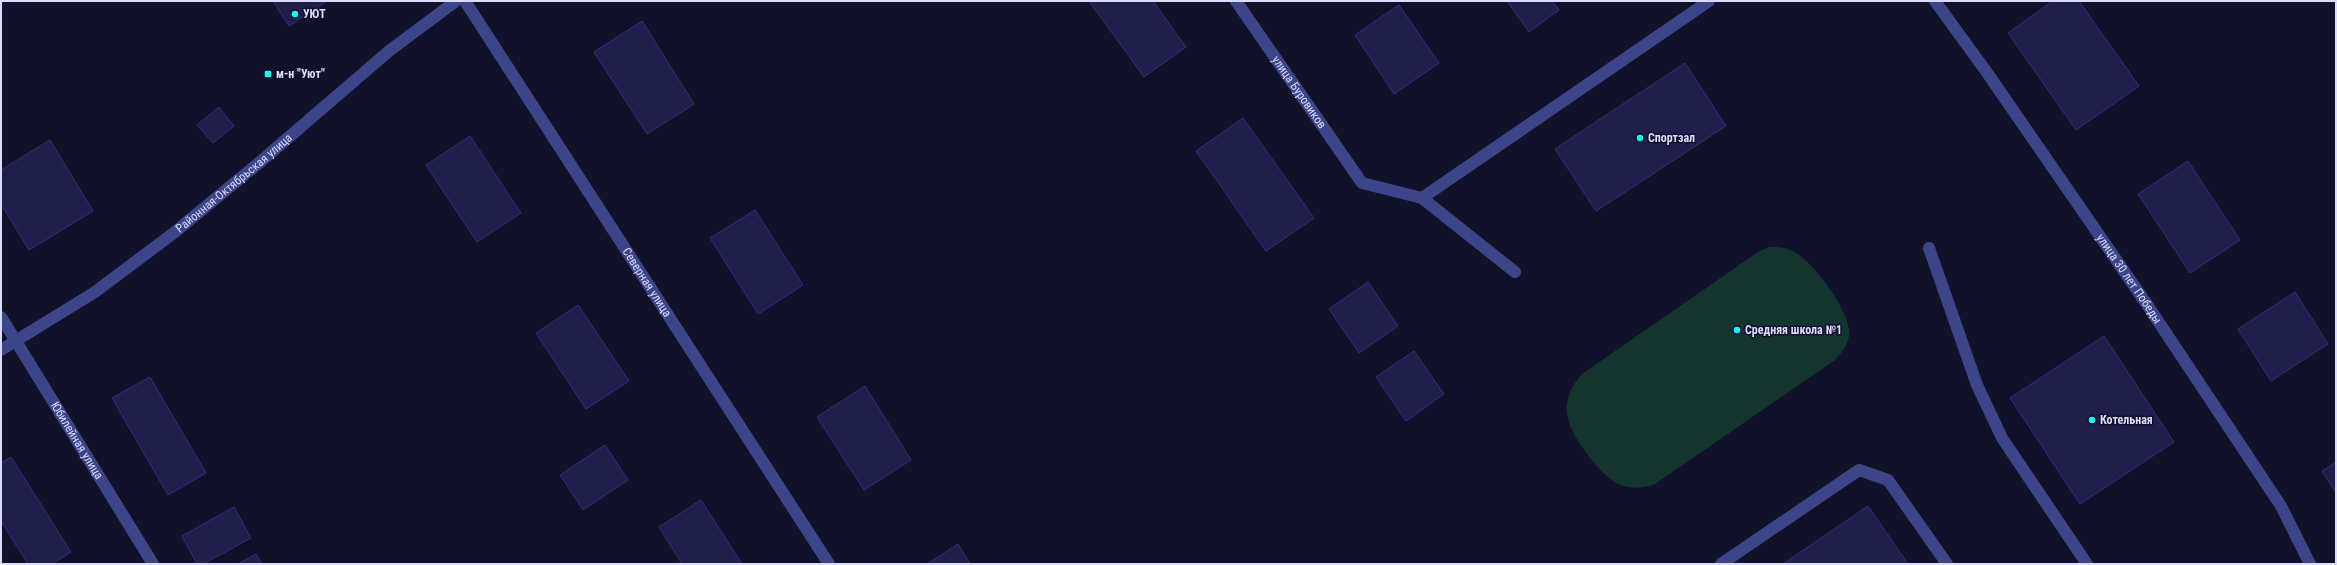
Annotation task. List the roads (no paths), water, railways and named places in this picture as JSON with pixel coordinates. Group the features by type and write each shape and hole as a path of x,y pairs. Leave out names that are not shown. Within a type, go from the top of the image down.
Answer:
{"street":[{"name":"Районная-Октябрьская улица","path":"1,350 95,292 175,232 389,52 456,1"},
{"name":"Северная улица","path":"465,1 829,564"},
{"name":"улица Буровиков","path":"1236,1 1362,183 1422,198"},
{"path":"1515,272 1422,198 1708,1"},
{"name":"улица 30 лет Победы","path":"1935,1 2132,283 2277,499 2310,564"},
{"path":"1929,248 1977,385 2002,438 2087,564"},
{"name":"Юбилейная улица","path":"1,317 153,564"},
{"path":"1721,564 1859,470 1888,480 1947,564"}],"place":[{"name":"УЮТ","path":"295,14"},
{"name":"м-н \"Уют\"","path":"268,74"},
{"name":"Спортзал","path":"1640,138"},
{"name":"Средняя школа №1","path":"1737,330"},
{"name":"Котельная","path":"2092,420"}]}
